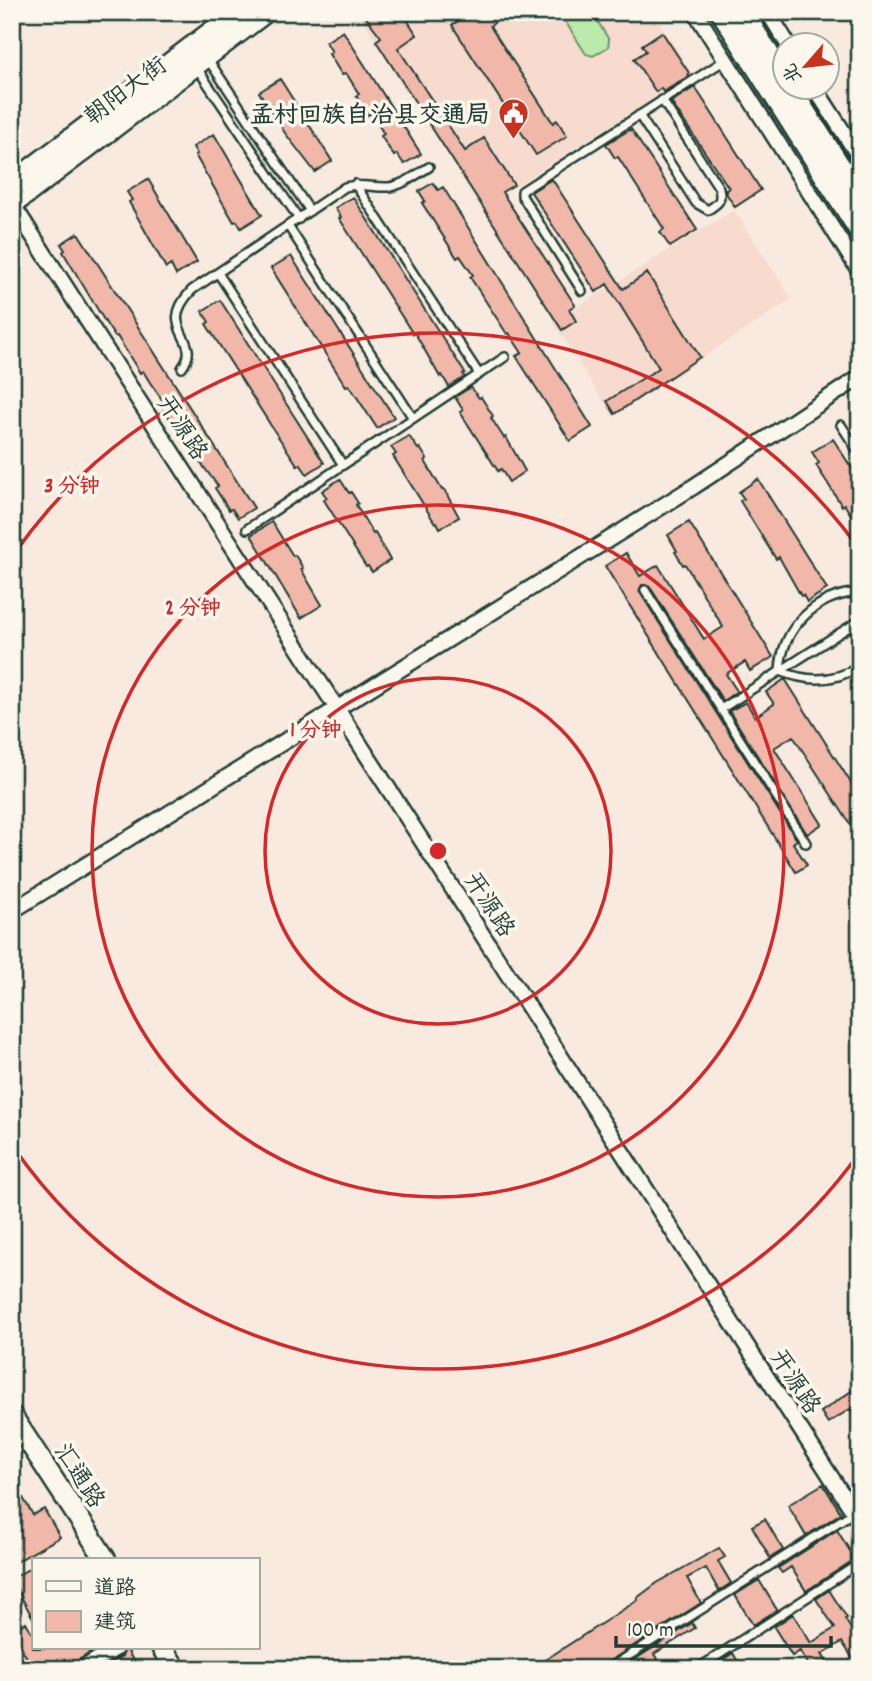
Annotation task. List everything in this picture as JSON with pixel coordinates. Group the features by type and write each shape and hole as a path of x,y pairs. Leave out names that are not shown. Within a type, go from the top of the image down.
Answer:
{"street":[{"name":"朝阳大街","path":"12,183 237,12"},
{"name":"朝阳大街","path":"13,205 266,12"},
{"path":"695,12 860,272"},
{"path":"721,12 860,232"},
{"path":"743,12 770,54"},
{"path":"768,12 780,32"},
{"path":"799,102 860,197"},
{"path":"824,102 860,158"},
{"name":"开源路","path":"13,205 857,1517"},
{"path":"12,911 693,487 860,377"},
{"name":"汇通路","path":"12,1416 105,1558"},
{"path":"82,1669 113,1650"},
{"path":"163,1650 176,1669"}],"lane":[{"path":"582,291 522,196 522,191 725,60"},
{"path":"202,62 310,211"},
{"path":"202,62 299,219"},
{"path":"639,115 696,203 709,210 719,203 719,188 662,100"},
{"path":"181,368 188,360 190,352 178,326 177,316 180,303 192,290 345,187 355,184 389,187 429,166"},
{"path":"355,184 479,374"},
{"path":"288,226 413,418"},
{"path":"218,273 343,465"},
{"path":"247,529 505,357"},
{"path":"841,425 860,454"},
{"path":"645,590 806,843"},
{"path":"780,671 786,641 796,624 810,609 827,599 860,592"},
{"path":"721,709 860,621"},
{"path":"780,671 801,678 824,679 839,677 860,666"},
{"path":"608,1669 857,1517"},
{"path":"697,1669 860,1563"}],"shaded area":[{"name":"孟村回族自治县交通局","path":"358,12 653,12 692,74 481,208"},
{"path":"734,210 792,299 613,417 553,322"}],"green space":[{"path":"568,12 592,12 609,40 608,47 593,56 586,54 565,21"}],"building":[{"path":"362,12 402,12 417,35 398,48 465,151 484,138 514,185 502,192 575,305 569,309 576,321 562,330 376,41 381,37"},
{"path":"472,12 487,12 494,23 490,26 553,123 557,120 567,136 536,155 452,25"},
{"path":"343,31 421,154 404,164 397,154 394,156 371,113 368,115 356,96 359,94 346,73 342,75 329,54 332,52 326,42"},
{"path":"662,32 689,73 688,77 663,92 661,88 656,92 634,59 646,51 642,45"},
{"path":"280,79 332,161 315,172 285,133 259,92"},
{"path":"695,87 761,190 735,207 726,193 729,188 671,102"},
{"path":"631,129 697,230 670,247 660,232 664,229 618,157 615,158 606,144"},
{"path":"214,134 262,215 241,228 237,221 234,222 195,155 197,154 193,147"},
{"path":"148,179 197,262 176,275 171,265 166,268 129,202 132,200 127,192"},
{"path":"552,179 623,289 647,273 700,357 615,414 607,401 659,368 607,284 596,292 531,192"},
{"path":"433,183 438,190 443,187 592,427 570,441 516,356 522,353 470,277 473,275 460,256 457,258 422,203 425,201 419,191"},
{"path":"353,197 465,373 465,377 449,387 339,218 341,217 335,208"},
{"path":"78,233 254,508 238,518 232,509 229,510 215,488 218,486 188,446 191,444 179,426 176,428 162,406 165,404 143,371 140,373 107,325 63,252 65,250 61,244"},
{"path":"291,256 394,417 377,428 349,385 346,386 340,377 271,268"},
{"path":"220,300 324,463 307,474 300,464 298,466 275,432 206,324 209,322 202,311"},
{"path":"471,387 479,398 481,397 493,416 491,418 504,438 506,437 525,471 509,482 501,469 498,471 460,412 463,410 455,397"},
{"path":"409,436 427,459 425,461 459,517 440,528 393,456 396,454 391,447"},
{"path":"833,439 860,481 860,529 816,465 819,463 812,452"},
{"path":"340,479 358,503 356,505 390,560 372,572 366,567 324,500 327,498 322,491"},
{"path":"758,479 827,589 807,602 740,501 744,499 739,492"},
{"path":"272,522 303,568 301,569 322,605 301,618 251,535"},
{"path":"689,522 773,657 750,671 745,662 726,674 737,691 723,701 650,587 642,585 639,591 797,840 793,843 807,865 796,872 605,566 626,553 640,576 658,565 704,639 723,627 675,552 677,551 668,535"},
{"path":"785,679 860,797 860,823 852,827 793,736 774,748 822,824 807,834 729,711 746,702 755,717 774,704 766,692"},
{"path":"853,1390 860,1400 860,1423 850,1409 828,1423 821,1412"},
{"path":"12,1479 33,1515 44,1509 60,1537 12,1564"},
{"path":"823,1484 841,1513 806,1536 788,1505"},
{"path":"765,1519 783,1550 770,1558 752,1526"},
{"path":"837,1530 855,1559 806,1591 791,1567 782,1573 778,1568"},
{"path":"719,1548 725,1557 718,1561 731,1583 719,1591 706,1568 687,1578 701,1603 605,1664 602,1669 531,1669 638,1600 637,1598 657,1583"},
{"path":"32,1567 32,1616 12,1581"},
{"path":"759,1580 777,1610 753,1625 735,1595"},
{"path":"829,1590 860,1644 860,1669 842,1642 822,1654 831,1669 811,1669 800,1651 792,1656 774,1627 793,1614 811,1643 835,1628 816,1599"},
{"path":"26,1622 32,1633 32,1650 95,1650 70,1669 12,1669 12,1666 27,1658 12,1631"},
{"path":"692,1623 695,1628 654,1654 663,1669 620,1669"},
{"path":"127,1650 138,1669 101,1669"},
{"path":"733,1653 742,1669 709,1669"}],"place":[{"name":"孟村回族自治县交通局","path":"513,141"}]}
